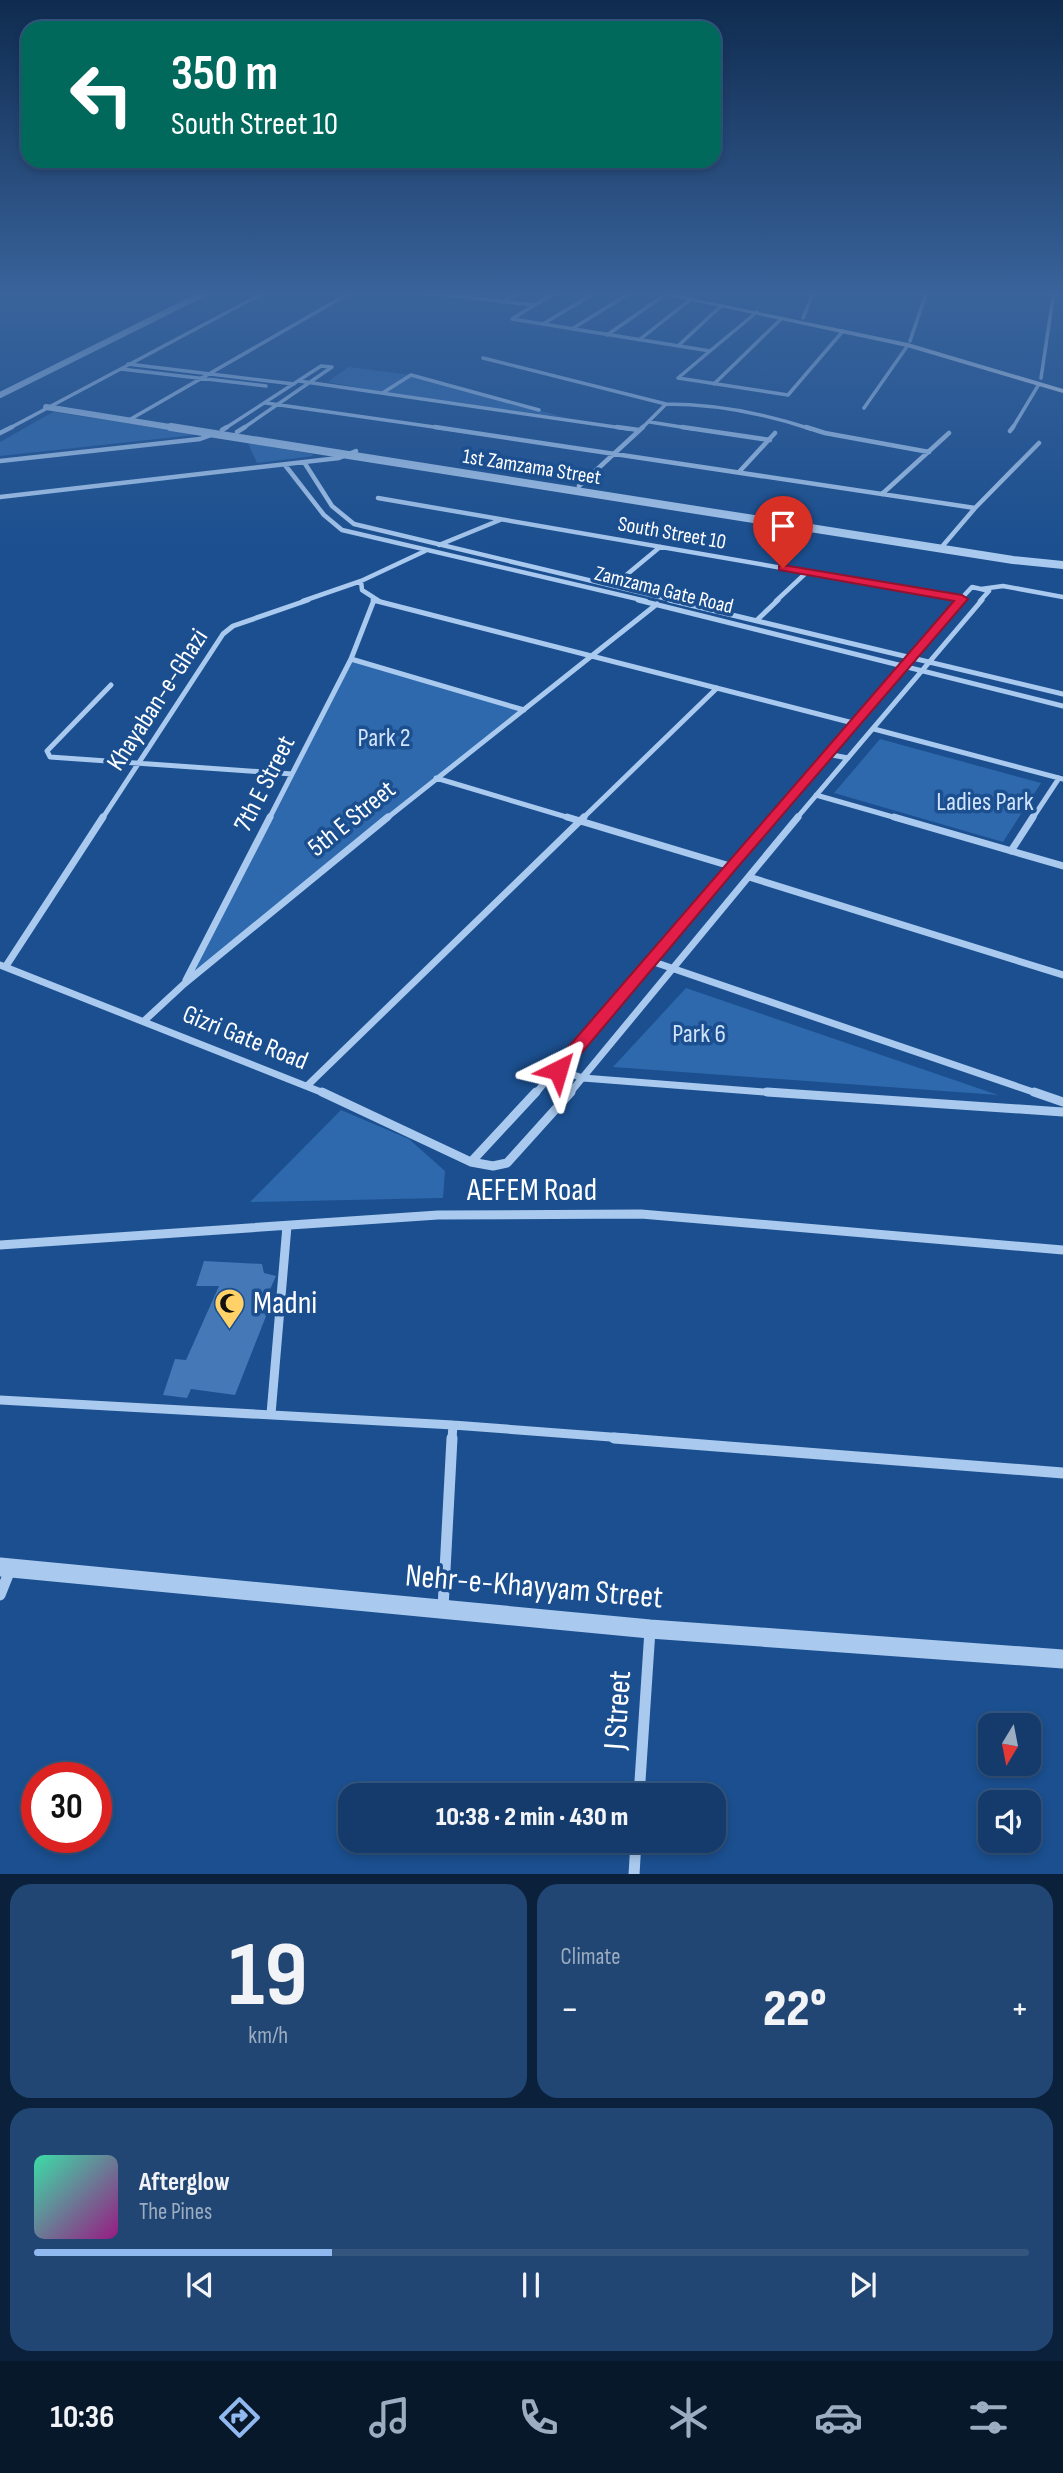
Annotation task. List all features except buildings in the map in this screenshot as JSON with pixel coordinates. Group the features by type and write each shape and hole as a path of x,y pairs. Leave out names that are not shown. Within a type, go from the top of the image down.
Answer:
{"main road":[{"path":"1031,378 1063,385"},
{"path":"1040,381 1063,391"}],"street":[{"path":"0,395 33,378"},
{"path":"0,433 100,378"},
{"path":"133,418 204,378"},
{"path":"209,378 287,388"},
{"path":"249,378 307,386"},
{"path":"0,461 200,439 219,432 303,378"},
{"path":"237,432 317,378"},
{"path":"384,393 406,378"},
{"path":"424,378 567,418"},
{"path":"564,378 666,404 684,404 779,418 825,433 929,452"},
{"path":"681,378 788,395 802,378"},
{"path":"714,384 720,378"},
{"path":"864,408 884,378"},
{"path":"299,381 639,430"},
{"path":"1010,431 1040,381"},
{"path":"266,402 615,452 975,508"},
{"path":"579,486 650,422 666,404"},
{"name":"1st Zamzama Street","path":"50,405 942,546 1013,560 1063,565"},
{"path":"650,422 770,440"},
{"name":"1st Zamzama Street","path":"219,432 237,432 353,453"},
{"path":"739,472 775,433"},
{"path":"882,494 948,433"},
{"path":"942,546 1039,443"},
{"path":"0,497 285,465 353,453"},
{"name":"Zamzama Gate Road","path":"304,462 317,485 347,522 1063,694"},
{"name":"Zamzama Gate Road","path":"285,465 337,528 657,604 1063,706"},
{"name":"1st Zamzama Street","path":"512,478 579,486 662,502"},
{"name":"South Street 10","path":"377,498 962,599"},
{"name":"Khayaban-e-Ghazi","path":"3,965 139,765 218,640 228,630 243,622 361,581 440,544 500,520"},
{"path":"613,586 660,547"},
{"path":"757,620 807,572"},
{"path":"361,581 362,590 374,600 595,654 853,723"},
{"path":"981,589 1003,586 1063,597"},
{"path":"972,587 989,591 816,795 583,1078 507,1163 487,1167 471,1162 558,1070 902,665 962,599 972,587"},
{"name":"7th E Street","path":"184,984 351,659 374,600"},
{"name":"5th E Street","path":"144,1021 184,984 436,778 657,604"},
{"path":"788,637 797,630"},
{"path":"351,659 524,710"},
{"path":"110,685 47,751 48,755 56,760 292,774"},
{"path":"308,1085 717,688"},
{"path":"874,729 1061,779 1011,851"},
{"path":"827,754 848,758"},
{"path":"436,778 730,866"},
{"path":"816,795 1063,866"},
{"path":"749,877 1063,975"},
{"path":"651,961 1063,1102"},
{"name":"Gizri Gate Road","path":"3,965 308,1085 471,1162"},
{"path":"558,1070 583,1078 1063,1112"},
{"name":"AEFEM Road","path":"0,1245 438,1215 641,1214 1063,1250"},
{"path":"271,1414 287,1226"},
{"path":"0,1400 453,1425 1063,1473"},
{"path":"443,1609 453,1425"},
{"path":"0,1595 6,1566"},
{"name":"Nehr-e-Khayyam Street","path":"6,1566 650,1629 1063,1659"},
{"name":"J Street","path":"640,1783 650,1629"},
{"path":"634,1874 635,1853"}],"green space":[{"path":"333,378 424,378 567,418 384,392 328,382"},
{"path":"53,412 194,435 0,456 0,442"},
{"path":"248,443 312,454 313,456 257,463"},
{"name":"Park 2","path":"351,659 524,710 184,984"},
{"name":"Ladies Park","path":"880,739 1041,783 1003,842 834,793"},
{"name":"Park 6","path":"686,988 998,1095 613,1067"},
{"path":"341,1110 409,1139 445,1171 443,1198 250,1202"}],"place":[{"name":"Madni","path":"230,1330"}],"route":[{"path":"558,1070 902,665 962,599 783,568"}]}
